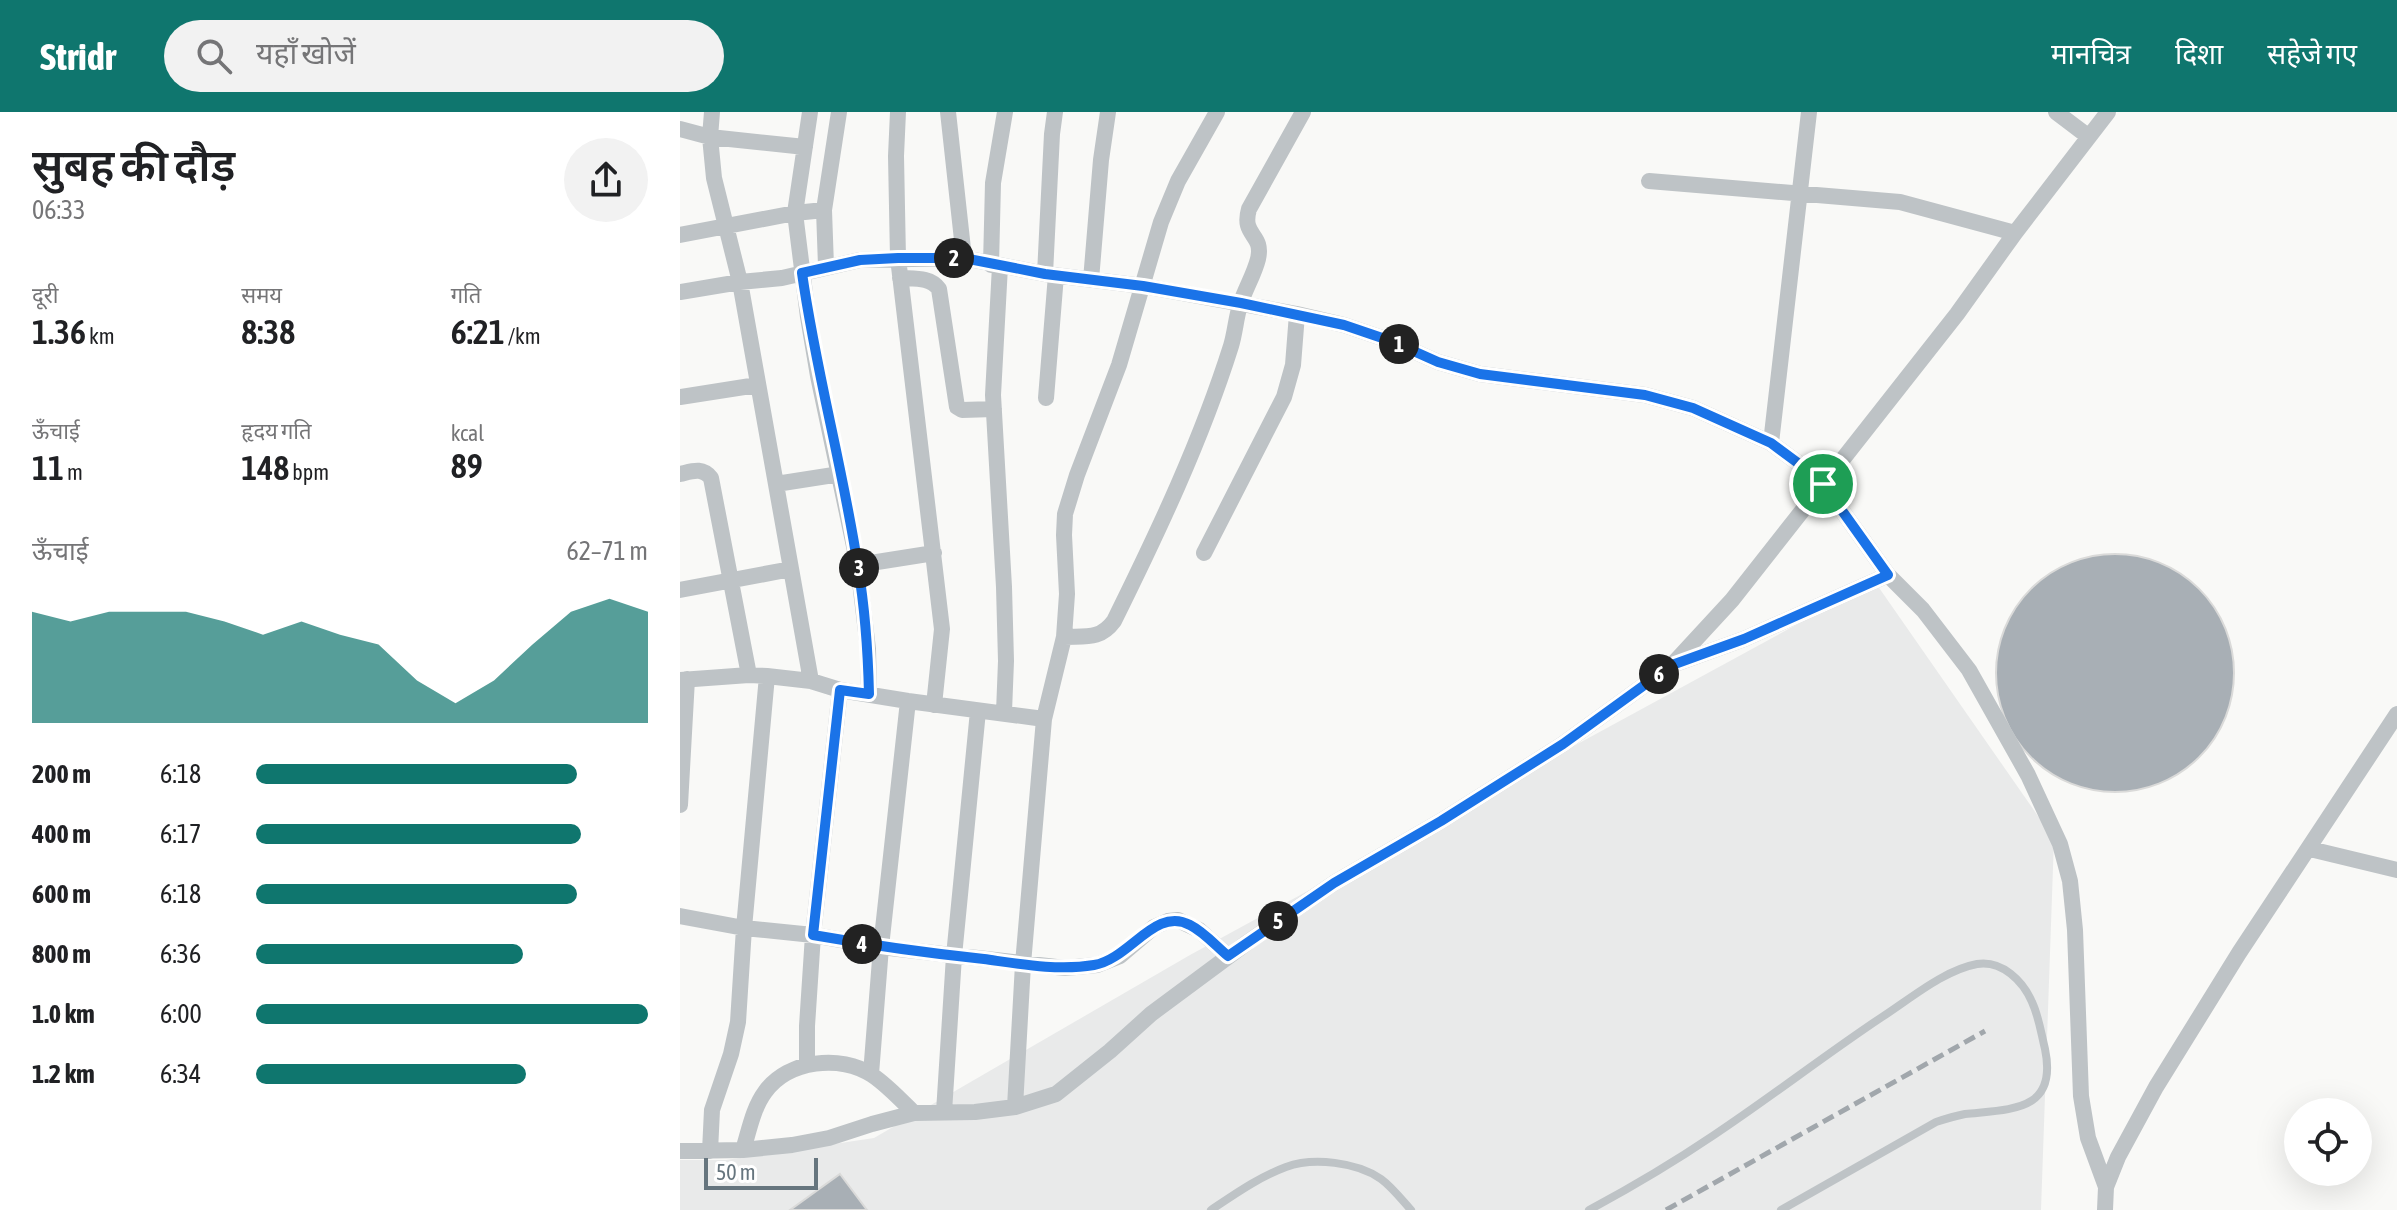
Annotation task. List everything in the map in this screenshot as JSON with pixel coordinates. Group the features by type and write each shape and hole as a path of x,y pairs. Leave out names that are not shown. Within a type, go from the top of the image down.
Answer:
{"street":[{"path":"712,112 710,137 714,178 740,282 811,681"},
{"path":"810,112 795,213 818,376 858,565 868,649 869,694"},
{"path":"826,266 824,210 839,112"},
{"path":"898,112 898,258 942,629 934,705"},
{"path":"948,112 964,258"},
{"path":"1004,712 1004,587 994,409 996,265 993,183 1005,112"},
{"path":"1046,398 1055,112"},
{"path":"1091,280 1108,112"},
{"path":"1015,1107 1023,964 1044,719 1064,637 1067,594 1065,514 1119,365 1161,222 1178,181 1217,112"},
{"path":"1064,637 1099,635 1114,621 1188,459 1231,344 1241,303 1258,258 1259,248 1246,223 1249,209 1303,112"},
{"path":"1771,443 1809,112"},
{"path":"2056,112 2089,137"},
{"path":"680,1151 792,1145 829,1138 914,1113 975,1112 1015,1107 1056,1094 1151,1014 1228,956 1334,883 1441,821 1563,744 1672,665 1732,600 1957,314 2108,112"},
{"path":"680,129 710,137 805,147"},
{"path":"1649,181 1900,202 2015,233"},
{"path":"680,235 824,210"},
{"path":"680,292 782,278 860,260 964,258 1050,275 1143,286 1297,314 1379,337 1438,362 1480,374 1645,395 1693,408 1771,443 1823,484 1888,575 1923,610 1969,670 2028,775 2060,844 2070,881 2075,930 2081,1096 2088,1138 2106,1187"},
{"path":"900,278 927,280 939,289 957,407 962,410 994,409"},
{"path":"1204,553 1284,397 1293,365 1297,314"},
{"path":"680,397 757,385"},
{"path":"680,474 699,470 711,478 749,675"},
{"path":"776,484 840,474"},
{"path":"858,565 934,553"},
{"path":"680,590 791,569"},
{"path":"1672,665 1744,639 1888,575"},
{"path":"680,805 684,679 767,676 811,681 840,690 908,701 1044,719"},
{"path":"710,1151 712,1110 738,1022 767,676"},
{"path":"807,1065 813,935 840,690"},
{"path":"871,1074 881,947 908,701"},
{"path":"944,1112 954,956 978,711"},
{"path":"2105,1210 2106,1187 2118,1157 2156,1087 2239,953 2397,714"},
{"path":"2310,849 2397,870"},
{"path":"680,916 881,947 1065,968 1097,965 1120,956 1154,927 1178,920 1199,930 1228,956"},
{"path":"743,1150 765,1091 786,1073 807,1065 827,1062 851,1066 871,1074 914,1113"}],"lane":[{"path":"1589,1210 1713,1136 1845,1042 1957,969 1981,963 2006,970 2026,988 2037,1014 2049,1067 2039,1096 2025,1105 1998,1112 1961,1115 1936,1122 1781,1210"},
{"path":"1211,1210 1254,1182 1288,1166 1324,1162 1354,1166 1381,1179 1411,1210"}],"shaded area":[{"path":"1875,582 2054,839 2041,1210 680,1210 680,1160 726,1160 874,1138 1190,955"}],"building":[{"path":"2115,554 2138,556 2161,563 2199,589 2225,627 2232,650 2232,696 2225,719 2199,757 2161,783 2138,790 2115,792 2092,790 2069,783 2031,757 2005,719 1998,696 1996,673 1998,650 2005,627 2031,589 2069,563 2092,556"},
{"path":"840,1174 867,1210 790,1210"}],"railway":[{"path":"1666,1210 1985,1031"}],"route":[{"path":"964,258 991,265 1143,286 1297,314 1344,325 1438,362 1480,374 1645,395 1693,408 1771,443 1823,484 1888,575 1744,639 1672,665 1563,744 1441,821 1334,883 1228,956 1199,930 1178,920 1154,927 1120,956 1097,965 1065,968 881,947 813,935 840,690 869,694 868,649 858,565 818,376 802,273 860,260 964,258"}]}
